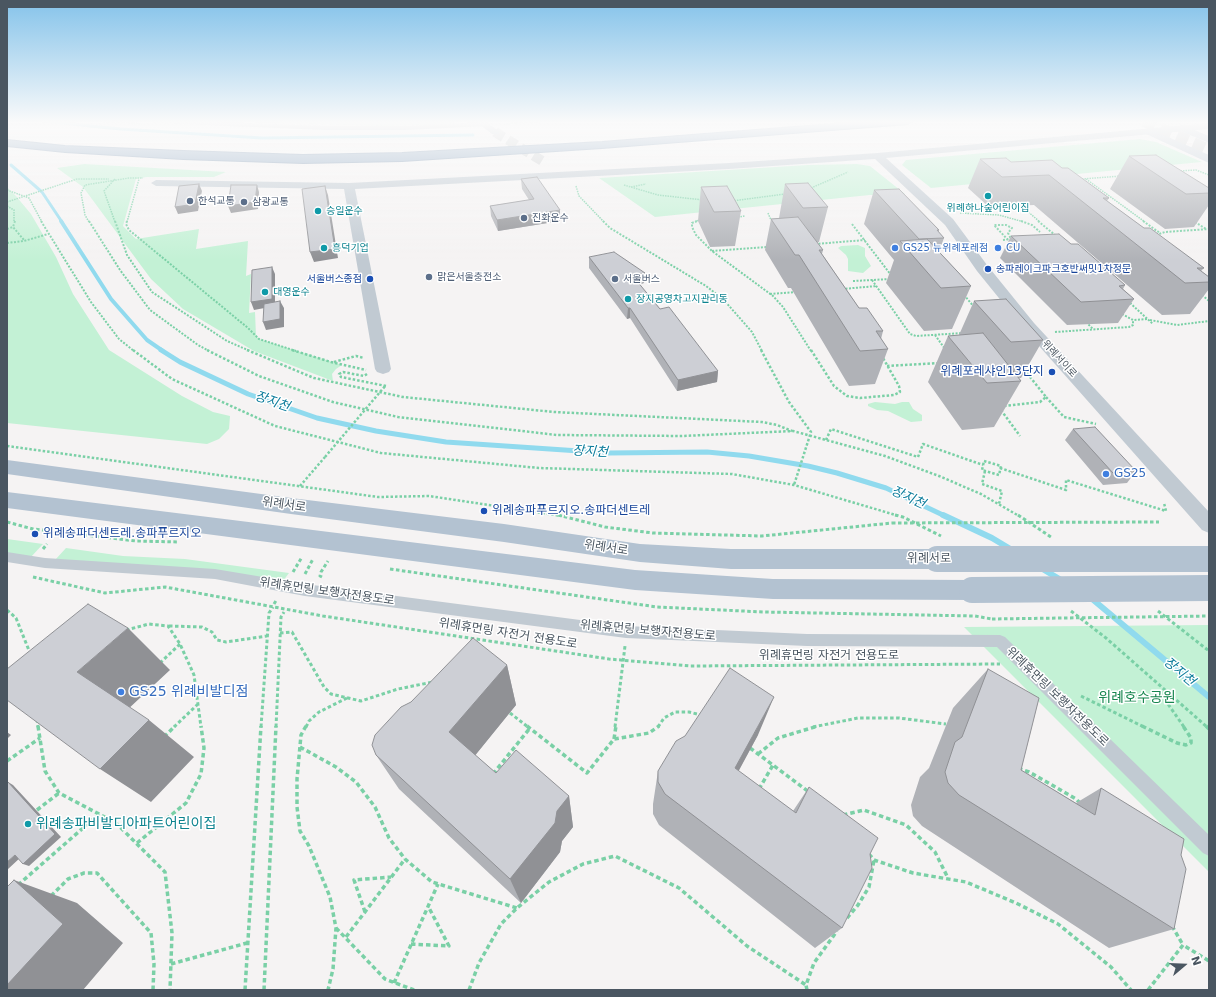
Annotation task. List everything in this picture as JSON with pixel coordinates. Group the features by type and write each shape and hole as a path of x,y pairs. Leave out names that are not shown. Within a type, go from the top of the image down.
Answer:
{"main road":[{"name":"위례서로","path":"7,467 283,505 504,533 640,554 731,559 942,549 1209,559"},
{"path":"7,500 478,561 634,580 697,585 773,588 972,590 1209,588"}],"street":[{"path":"552,168 563,174"},
{"path":"156,182 349,186 697,168"},
{"name":"위례서이로","path":"890,168 949,222 982,268 1036,334 1209,525"},
{"path":"349,186 383,369"},
{"name":"위례휴먼링 보행자전용도로","path":"7,557 45,563 215,574 305,590 626,632 806,640 1000,641 1209,848"}],"path":[{"path":"1176,171 1196,170 1209,175"},
{"path":"805,190 818,186 846,172 853,171"},
{"path":"563,174 575,181 579,196 610,228 706,286 723,299 752,332 789,402 811,432 794,485"},
{"path":"1079,180 1127,176"},
{"path":"116,179 85,185 81,192 85,215 120,270 150,310 198,345 259,376 333,402 398,417 549,434 682,436 793,431"},
{"path":"116,179 104,191 127,255 152,292 226,341 314,378 403,397 554,412 762,422 777,425 809,436 885,456 939,476 981,494 1052,537"},
{"path":"7,202 25,195 77,180 139,179 126,224 129,230 248,328 259,339 331,362 364,370 369,371 383,369"},
{"path":"1086,179 1160,233"},
{"path":"629,187 658,195 708,201"},
{"path":"7,190 25,195 33,203 48,234 56,244 91,302 119,339 172,379 275,426 381,453 539,468 732,474 794,485 903,517 942,549"},
{"path":"728,202 785,194"},
{"path":"1014,200 1059,239"},
{"path":"7,206 14,210 15,220 13,227"},
{"path":"768,213 771,220"},
{"path":"941,214 999,214 1032,225 1040,232"},
{"path":"737,217 745,216"},
{"path":"706,219 698,219 692,222 692,227 696,234 712,251 770,294 783,307 834,386 847,396 860,398 894,395 900,392 899,386 880,353"},
{"path":"1194,221 1208,229"},
{"path":"852,224 894,279 853,281"},
{"path":"1008,240 994,225 1006,225 1012,228 1008,233 1012,239 1008,240 1003,240 1008,244"},
{"path":"13,227 24,241"},
{"path":"7,229 13,227"},
{"path":"1156,235 1160,233 1208,229"},
{"path":"1149,231 1156,230"},
{"path":"7,243 24,241 48,234"},
{"path":"808,244 864,240"},
{"path":"816,244 819,250"},
{"path":"712,251 771,247"},
{"path":"872,280 910,334 916,336 964,333"},
{"path":"835,289 877,286"},
{"path":"842,289 846,295"},
{"path":"770,294 799,292"},
{"path":"1197,292 1209,301"},
{"path":"963,294 978,313"},
{"path":"1130,303 1153,324"},
{"path":"1118,311 1123,316 1133,320 1158,320 1165,324 1177,325 1209,321"},
{"path":"1082,319 1093,330"},
{"path":"1036,334 1129,327 1133,325 1133,320"},
{"path":"934,335 946,351"},
{"path":"331,362 356,356 365,358"},
{"path":"887,366 946,362"},
{"path":"364,370 367,365"},
{"path":"1022,367 1064,417 1123,430"},
{"path":"300,486 386,386 341,377 339,374 343,372 364,376"},
{"path":"1020,436 999,406 1040,402 1046,397"},
{"path":"1093,424 1099,429"},
{"path":"826,440 831,429 918,457 923,444 983,465"},
{"path":"7,446 378,497 437,497 552,513 605,527 653,533 762,536 892,523 1159,522"},
{"path":"1000,468 998,475 982,470 984,461 1001,466 1000,468 1066,490 1066,480 1166,511 1163,500"},
{"path":"985,471 982,484 1002,491 999,504"},
{"path":"296,567 302,557"},
{"path":"308,569 313,559"},
{"name":"위례휴먼링 자전거 전용도로","path":"30,577 105,593 165,587 274,604 331,617 623,660 690,666 1004,664"},
{"path":"245,990 267,636 269,613 274,604"},
{"path":"1068,608 1106,638 1209,729"},
{"path":"1156,609 1209,651"},
{"path":"7,610 16,618 31,656"},
{"path":"264,990 280,617 284,612"},
{"path":"975,616 992,619 1209,616"},
{"path":"124,630 149,624 202,627 212,632 217,640 226,642 267,636"},
{"path":"137,843 186,803 201,774 204,748 194,675 180,644 168,626"},
{"path":"280,633 292,632 324,687 331,694 361,701 398,689 437,681"},
{"path":"510,713 587,773 614,739 626,632"},
{"path":"160,664 180,644"},
{"path":"1077,694 1177,743 1186,745 1191,742 1191,738 1168,704 1166,698 1168,693"},
{"path":"328,990 333,969 336,928 330,897 300,831 297,807 297,779 301,735 309,721 319,712 347,698"},
{"path":"164,737 198,703"},
{"path":"614,739 649,733 658,727 664,718 675,712 689,712 706,716"},
{"path":"36,716 45,771 60,793 116,822 165,872 172,933 170,990"},
{"path":"758,754 778,738 808,728 858,718 899,718 946,724"},
{"path":"488,779 530,728"},
{"path":"7,761 40,738"},
{"path":"300,747 336,767 356,782 375,807 389,838 405,859 432,882 517,908"},
{"path":"750,748 816,797"},
{"path":"758,791 773,765"},
{"path":"1011,765 1029,772 1070,796 1086,810"},
{"path":"37,810 60,793"},
{"path":"845,822 840,816 864,810 906,825 934,852 948,879"},
{"path":"13,889 99,814"},
{"path":"864,847 874,860 913,873 966,882 1016,903 1058,924 1111,967 1132,990"},
{"path":"469,990 479,963 501,924 517,908 549,882 576,867 615,856 679,888 747,946 806,988 814,963 858,905 869,887 874,860"},
{"path":"346,937 405,859"},
{"path":"46,901 68,879 84,873 97,873 151,933 154,964 152,990"},
{"path":"365,912 354,880 391,877"},
{"path":"394,983 438,884"},
{"path":"411,944 449,946 428,906"},
{"path":"1168,919 1183,945 1209,961"},
{"path":"336,928 385,979 414,990"},
{"path":"171,964 248,942"},
{"path":"1148,990 1183,945"}],"green space":[{"path":"57,168 147,168 226,172 214,177 147,177 136,179 123,226 136,239 199,229 196,249 248,241 246,276 251,274 249,313 255,312 256,336 259,339 342,365 332,374 333,381 254,351 183,309 151,279 83,187"},
{"path":"767,168 872,168 905,194 870,195 655,217 599,178"},
{"path":"905,168 1144,168 931,188"},
{"path":"7,187 31,214 56,257 73,294 109,350 182,396 213,412 230,416 229,429 219,439 207,444 7,423"},
{"path":"858,245 865,248 865,256 871,266 863,273 848,271 848,259 846,255 838,248 841,246"},
{"path":"875,402 895,404 909,402 913,409 922,415 922,421 911,422 888,411 877,410 868,406 868,404"},
{"path":"7,539 43,544 31,557 7,553"},
{"path":"66,548 123,556 185,559 289,573 283,581 55,560"},
{"name":"위례호수공원","path":"1209,625 1209,872 964,627"}],"building":[{"path":"990,168 1068,168 1109,198 1103,198 1144,228 1150,228 1204,268 1197,268 1209,277 1209,282 1185,283 1049,175 1002,177"},
{"path":"1146,168 1176,168 1209,188 1209,193 1186,194"},
{"path":"537,177 560,210 497,220 490,206 534,199 521,179"},
{"path":"808,183 828,207 803,208 785,184"},
{"path":"199,184 195,204 175,207 179,186"},
{"path":"231,185 257,185 255,202 228,206"},
{"path":"325,186 335,249 310,252 302,189"},
{"path":"727,186 741,211 714,212 701,187"},
{"path":"899,189 939,230 937,230 944,238 919,239 874,190"},
{"path":"798,217 823,250 819,250 859,308 867,308 883,331 876,331 888,349 860,351 799,255 795,255 771,219"},
{"path":"1059,234 1071,244 1078,244 1125,285 1119,286 1134,299 1081,302 1011,236"},
{"path":"927,239 971,286 941,288 900,241"},
{"path":"614,252 645,273 632,275 660,309 669,307 718,371 678,380 630,308 628,308 589,257"},
{"name":"대영운수","path":"272,267 272,299 251,302 252,270"},
{"path":"1006,299 1043,340 1011,342 974,301"},
{"path":"280,301 280,319 263,322 264,304"},
{"path":"983,333 1021,381 987,383 948,336"},
{"path":"1095,427 1136,471 1113,473 1073,429"},
{"path":"88,604 128,628 77,672 149,720 100,769 7,700 7,669"},
{"path":"473,638 507,665 449,732 496,773 516,750 569,796 557,811 555,823 510,879 376,755 372,745 375,735 401,707 411,702"},
{"path":"730,668 774,697 735,768 796,813 809,787 878,838 870,854 872,868 842,928 665,794 658,782 658,771 676,741 685,736"},
{"path":"988,669 1039,698 1021,770 1095,815 1101,788 1184,839 1181,855 1186,869 1174,929 959,795 948,783 945,772 955,742 962,737"},
{"name":"위례송파비발디아파트어린이집","path":"7,782 55,834 23,864 15,855 7,862"},
{"path":"14,880 63,924 7,985 7,887"}],"waterway":[{"name":"장지천","path":"14,168 42,192 62,222"},
{"name":"장지천","path":"61,221 111,299 147,340 163,351"},
{"name":"장지천","path":"161,350 180,362 248,394 317,418 376,431 446,442 609,453 707,452 749,456 808,466 837,473 886,488 945,516"},
{"name":"장지천","path":"943,515 992,538 1012,550"},
{"name":"장지천","path":"1041,568 1061,580"},
{"name":"장지천","path":"1091,598 1209,697"}],"place":[{"name":"위례하나숲어린이집","path":"988,196"},
{"name":"한석교통","path":"190,201"},
{"name":"삼광교통","path":"244,202"},
{"name":"승일운수","path":"318,211"},
{"name":"진화운수","path":"524,218"},
{"name":"흥덕기업","path":"324,248"},
{"name":"GS25 뉴위례포레점","path":"895,248"},
{"name":"CU","path":"998,248"},
{"name":"송파레이크파크호반써밋1차정문","path":"988,269"},
{"name":"맑은서울충전소","path":"429,277"},
{"name":"서울버스종점","path":"370,279"},
{"name":"서울버스","path":"615,279"},
{"name":"대영운수","path":"265,292"},
{"name":"장지공영차고지관리동","path":"628,299"},
{"name":"위례포레샤인13단지","path":"1052,372"},
{"name":"GS25","path":"1106,474"},
{"name":"위례송파푸르지오.송파더센트레","path":"484,511"},
{"name":"위례송파더센트레.송파푸르지오","path":"35,534"},
{"name":"GS25 위례비발디점","path":"121,692"},
{"name":"위례송파비발디아파트어린이집","path":"28,824"}]}
